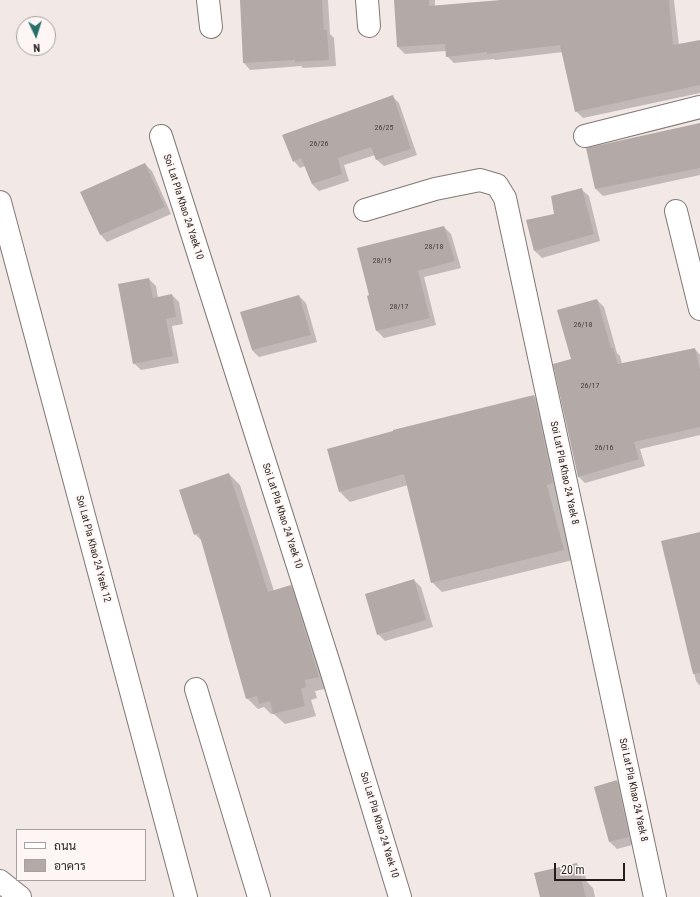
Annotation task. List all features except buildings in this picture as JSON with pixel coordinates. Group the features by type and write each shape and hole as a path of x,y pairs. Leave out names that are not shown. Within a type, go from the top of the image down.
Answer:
{"street":[{"path":"208,0 210,27"},
{"path":"367,0 369,26"},
{"path":"585,136 700,107"},
{"name":"Soi Lat Pla Khao 24 Yaek 10","path":"161,136 332,673 400,897"},
{"name":"Soi Lat Pla Khao 24 Yaek 8","path":"366,210 435,188 480,180 498,184 505,198 655,897"},
{"name":"Soi Lat Pla Khao 24 Yaek 12","path":"0,202 186,897"},
{"path":"676,211 700,309"},
{"path":"196,689 259,897"},
{"path":"0,881 20,897"}]}
